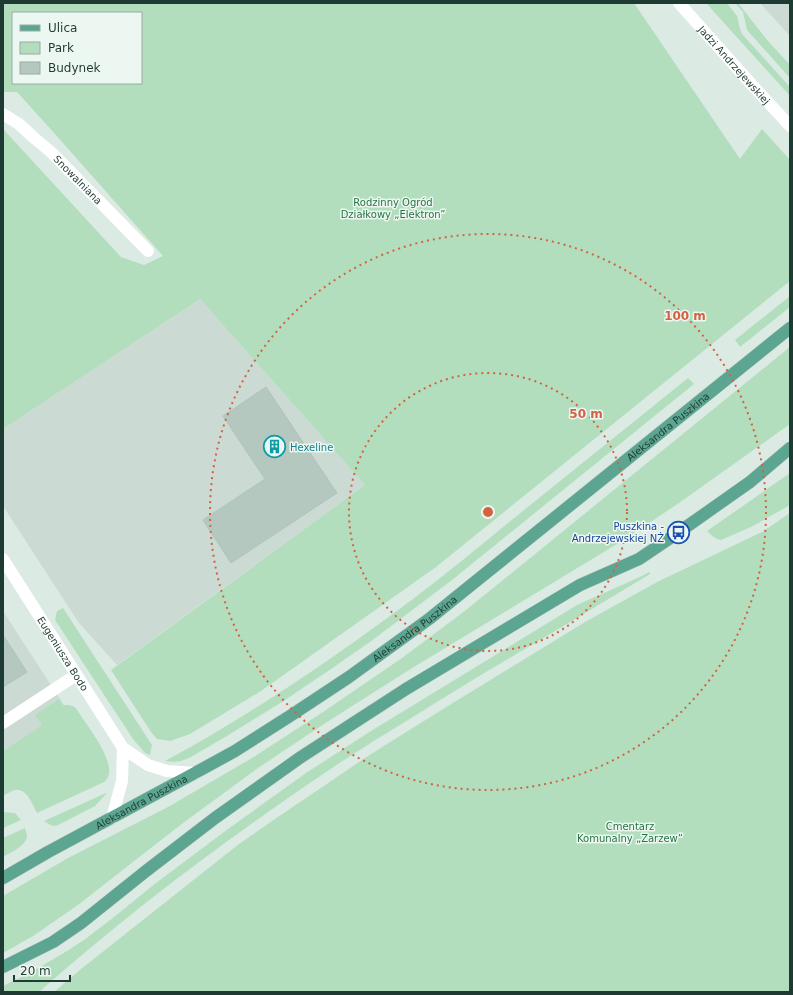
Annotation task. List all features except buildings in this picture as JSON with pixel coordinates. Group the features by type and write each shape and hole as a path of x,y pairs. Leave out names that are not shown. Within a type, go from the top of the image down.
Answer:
{"main road":[{"name":"Aleksandra Puszkina","path":"3,878 48,852 195,773 290,716 349,677 429,618 790,328"},
{"path":"3,968 53,942 81,923 215,818 301,757 406,689 580,585 639,559 750,482 790,448"}],"street":[{"name":"Jadzi Andrzejewskiej","path":"679,3 790,126"},
{"name":"Snowalniana","path":"3,114 19,124 33,138 52,152 148,251"},
{"name":"Eugeniusza Bodo","path":"3,559 123,748 148,765 167,771 195,773"},
{"path":"3,723 76,675"},
{"path":"112,818 122,780 123,748"}],"shaded area":[{"path":"760,3 790,3 790,36"},
{"path":"200,299 365,485 117,665 79,623 3,506 3,429"},
{"path":"3,611 67,710 3,751"}],"green space":[{"name":"Rodzinny Ogród Działkowy „Elektron”","path":"3,3 634,3 740,159 762,129 790,160 790,281 436,567 261,691 190,734 170,741 157,739 111,670 365,485 200,299 3,429 3,129 121,257 144,265 163,256 17,92 3,92"},
{"path":"706,3 727,3 737,16 742,34 790,87 790,96"},
{"path":"735,3 738,3 768,41 790,65 790,78 747,30 743,12"},
{"path":"790,296 790,307 740,347 735,340"},
{"path":"790,347 790,424 679,503 622,541 409,670 258,768 179,826 78,905 33,936 3,953 3,896 68,858 168,807 252,758 402,658 466,610"},
{"path":"688,378 694,384 452,580 374,639 282,702 227,736 191,757 181,761 165,761 261,705 323,664 383,621 451,569"},
{"path":"790,473 790,505 751,527 721,540 715,538 707,531"},
{"name":"Cmentarz Komunalny „Zarzew”","path":"790,513 790,992 54,992 239,844 371,754 585,622 659,581 762,532"},
{"path":"649,572 650,574 471,681 341,762 224,843 112,930 39,992 3,992 3,986 33,971 84,940 156,883 306,773 371,731 577,605"},
{"path":"63,608 152,745 150,755 145,753 133,739 55,620 57,611"},
{"path":"59,699 63,705 75,707 90,729 108,761 109,774 108,778 104,782 37,813 29,797 23,791 15,790 3,796 3,751 41,726 41,723 35,715"},
{"path":"106,793 95,806 56,826 50,825 44,821"},
{"path":"3,812 15,813 21,820 3,828"},
{"path":"25,828 27,839 25,842 3,857 3,838"}],"place":[{"name":"Hexeline","path":"275,447"},
{"name":"Puszkina - Andrzejewskiej NŻ","path":"679,532"}]}
